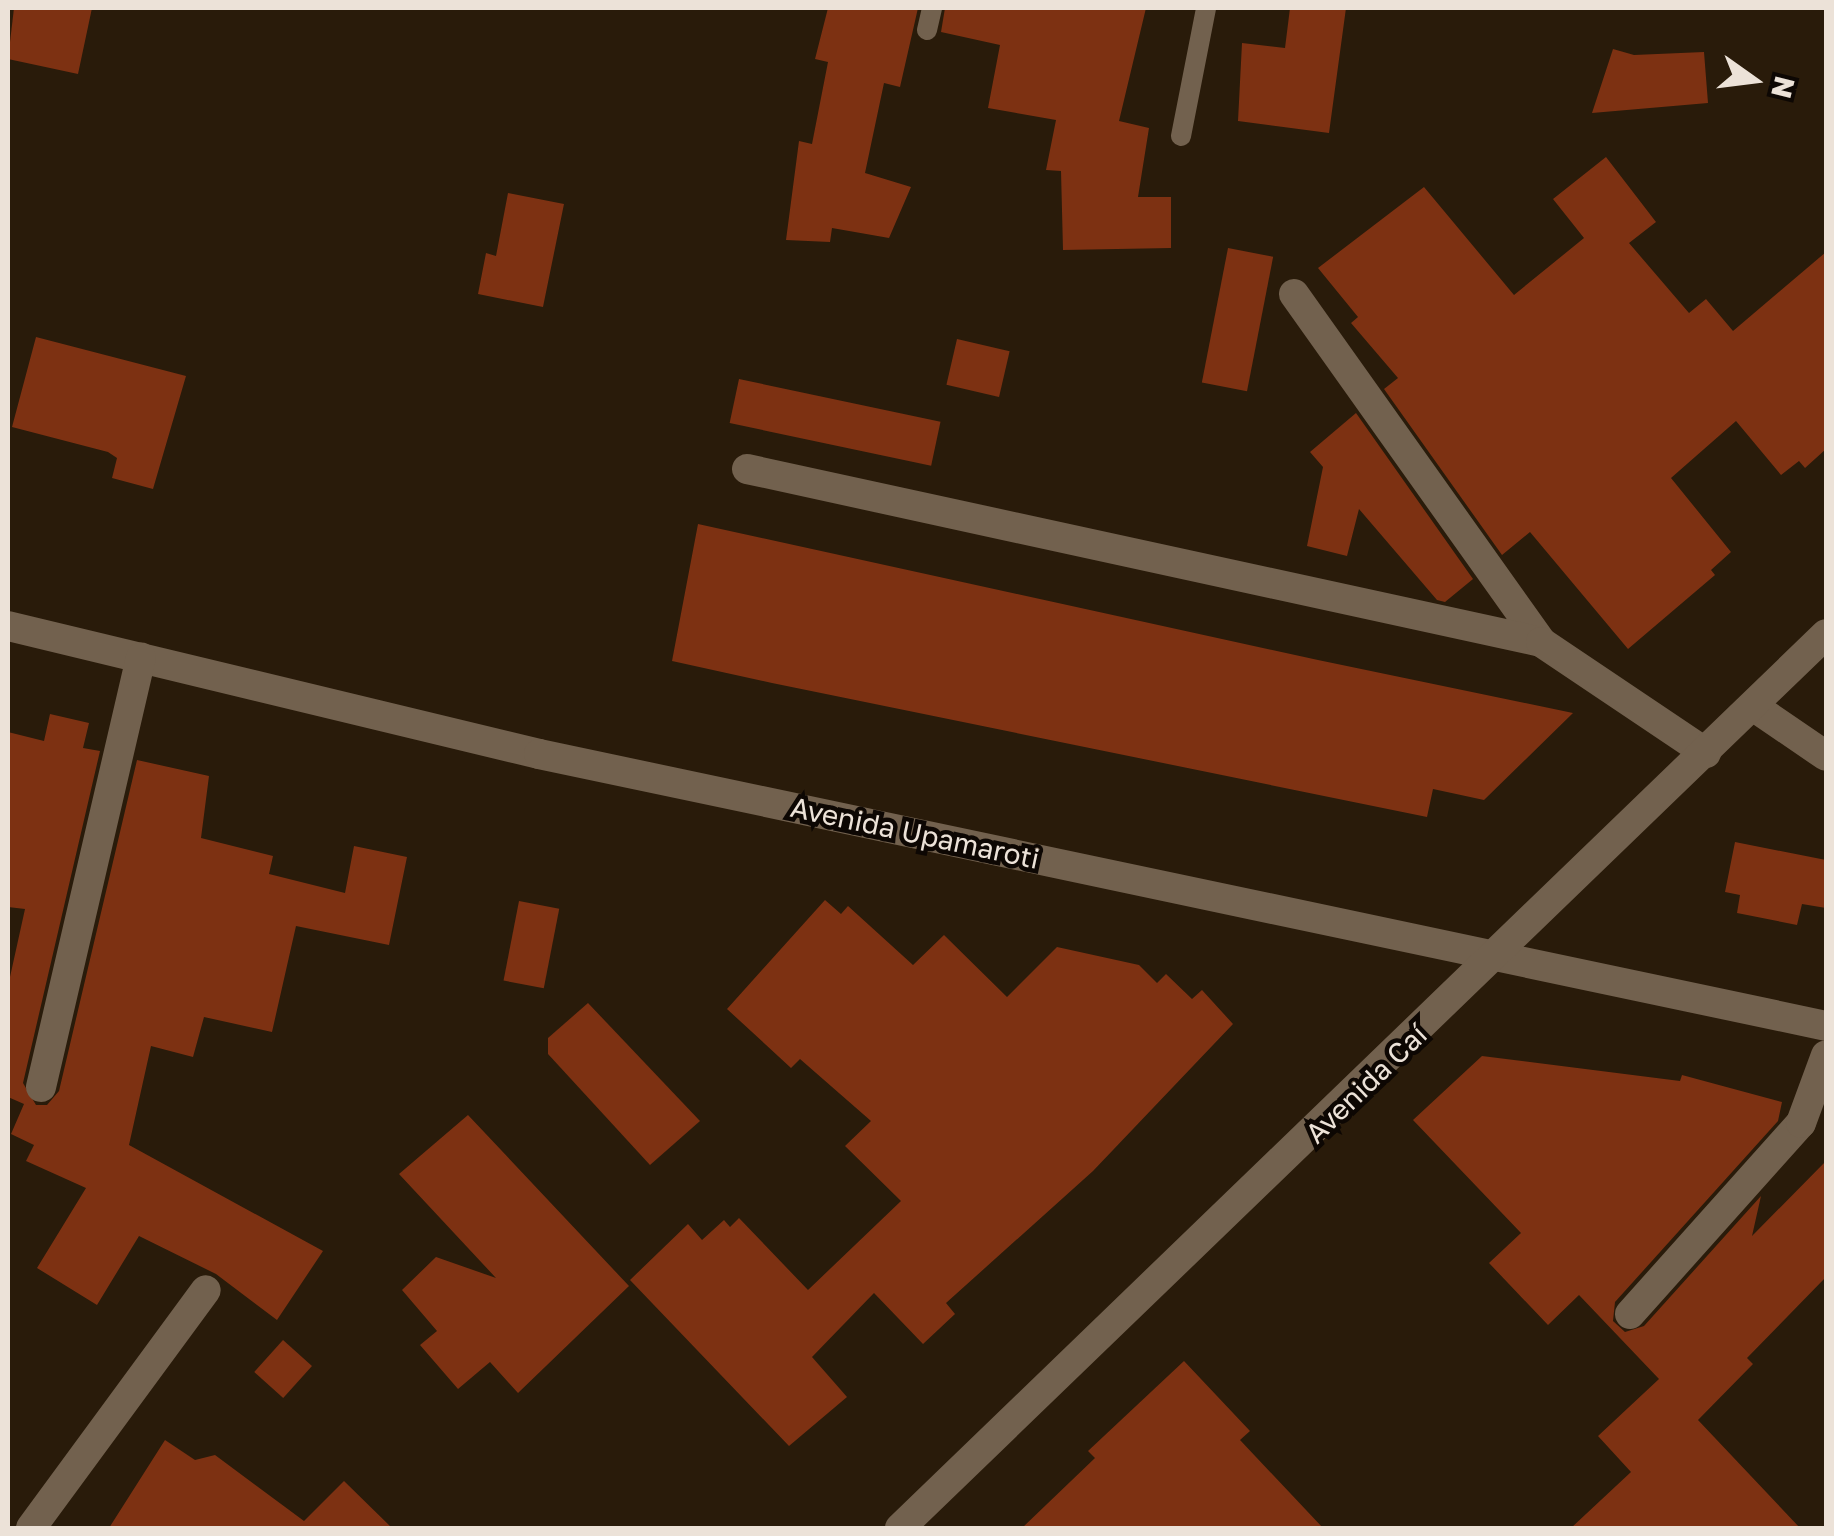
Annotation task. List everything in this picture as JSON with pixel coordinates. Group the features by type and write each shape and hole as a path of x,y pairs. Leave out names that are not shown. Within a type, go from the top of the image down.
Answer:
{"street":[{"path":"1294,294 1541,642 1706,752"},
{"path":"747,469 1541,642"},
{"name":"Avenida Upamaroti","path":"8,626 539,754 1826,1026"},
{"name":"Avenida Caí","path":"900,1528 1500,956 1826,634"},
{"path":"41,1087 141,658"},
{"path":"1753,706 1826,756"},
{"path":"1630,1314 1801,1123 1826,1056"},
{"path":"32,1528 206,1290"}],"lane":[{"path":"926,30 932,8"},
{"path":"1181,136 1206,8"}],"building":[{"path":"14,8 92,8 78,74 8,59"},
{"path":"828,8 918,8 900,87 884,83 865,173 911,187 889,238 832,228 830,242 786,240 799,141 812,144 828,62 815,59"},
{"path":"945,8 1146,8 1119,121 1149,128 1138,197 1171,197 1171,248 1063,250 1061,171 1046,170 1056,120 988,108 1000,45 941,32"},
{"path":"1290,8 1346,8 1329,133 1238,121 1242,43 1285,48"},
{"path":"1613,49 1634,55 1704,52 1708,103 1592,113"},
{"path":"1606,157 1656,222 1629,243 1689,313 1706,299 1733,331 1826,252 1826,449 1805,468 1799,461 1781,475 1736,421 1671,478 1731,552 1711,570 1715,575 1628,649 1530,532 1502,555 1384,389 1398,378 1351,323 1358,317 1318,268 1424,187 1514,295 1584,238 1553,199"},
{"path":"508,193 564,204 543,307 478,294 486,253 496,256"},
{"path":"1228,248 1273,257 1247,391 1202,382"},
{"path":"36,337 186,376 153,489 112,478 117,458 108,452 12,427"},
{"path":"957,339 1010,351 999,397 946,385"},
{"path":"739,379 940,422 931,466 730,423"},
{"path":"1356,413 1473,579 1445,602 1437,600 1359,509 1347,556 1307,546 1323,467 1310,452"},
{"path":"698,524 1573,713 1484,800 1433,789 1427,817 772,683 672,661"},
{"path":"50,714 89,723 83,748 100,751 23,1083 36,1105 47,1105 59,1091 137,760 209,776 201,838 273,856 269,874 345,893 354,846 407,857 389,945 296,926 272,1032 204,1017 193,1057 151,1046 129,1145 323,1251 277,1320 216,1274 139,1236 97,1305 37,1268 86,1188 26,1161 34,1145 11,1134 24,1104 8,1097 8,986 25,909 8,907 8,732 44,741"},
{"path":"1735,842 1826,860 1826,908 1802,904 1797,925 1737,913 1740,895 1725,892"},
{"path":"825,900 841,914 848,906 913,965 944,935 1007,997 1057,947 1139,965 1157,983 1166,974 1192,999 1202,990 1233,1024 1093,1171 946,1303 955,1314 923,1344 874,1293 812,1357 847,1397 789,1446 630,1280 688,1224 702,1240 724,1220 730,1227 739,1218 808,1290 901,1201 845,1146 871,1121 800,1059 791,1068 727,1009"},
{"path":"519,901 559,909 544,988 504,981"},
{"path":"588,1003 700,1121 650,1165 548,1054 548,1038"},
{"path":"1482,1056 1680,1081 1682,1075 1782,1102 1778,1121 1615,1302 1613,1321 1625,1332 1644,1326 1761,1196 1752,1236 1826,1161 1826,1277 1747,1358 1753,1364 1698,1420 1800,1528 1571,1528 1631,1472 1598,1436 1659,1379 1579,1295 1548,1325 1489,1263 1521,1233 1413,1120"},
{"path":"468,1115 629,1286 518,1393 490,1362 458,1389 420,1345 437,1331 402,1290 436,1257 496,1278 399,1174"},
{"path":"283,1340 312,1366 283,1398 254,1372"},
{"path":"1184,1361 1250,1431 1240,1440 1323,1528 1022,1528 1095,1458 1088,1451"},
{"path":"165,1440 195,1460 215,1455 304,1521 344,1481 392,1528 109,1528"}]}
